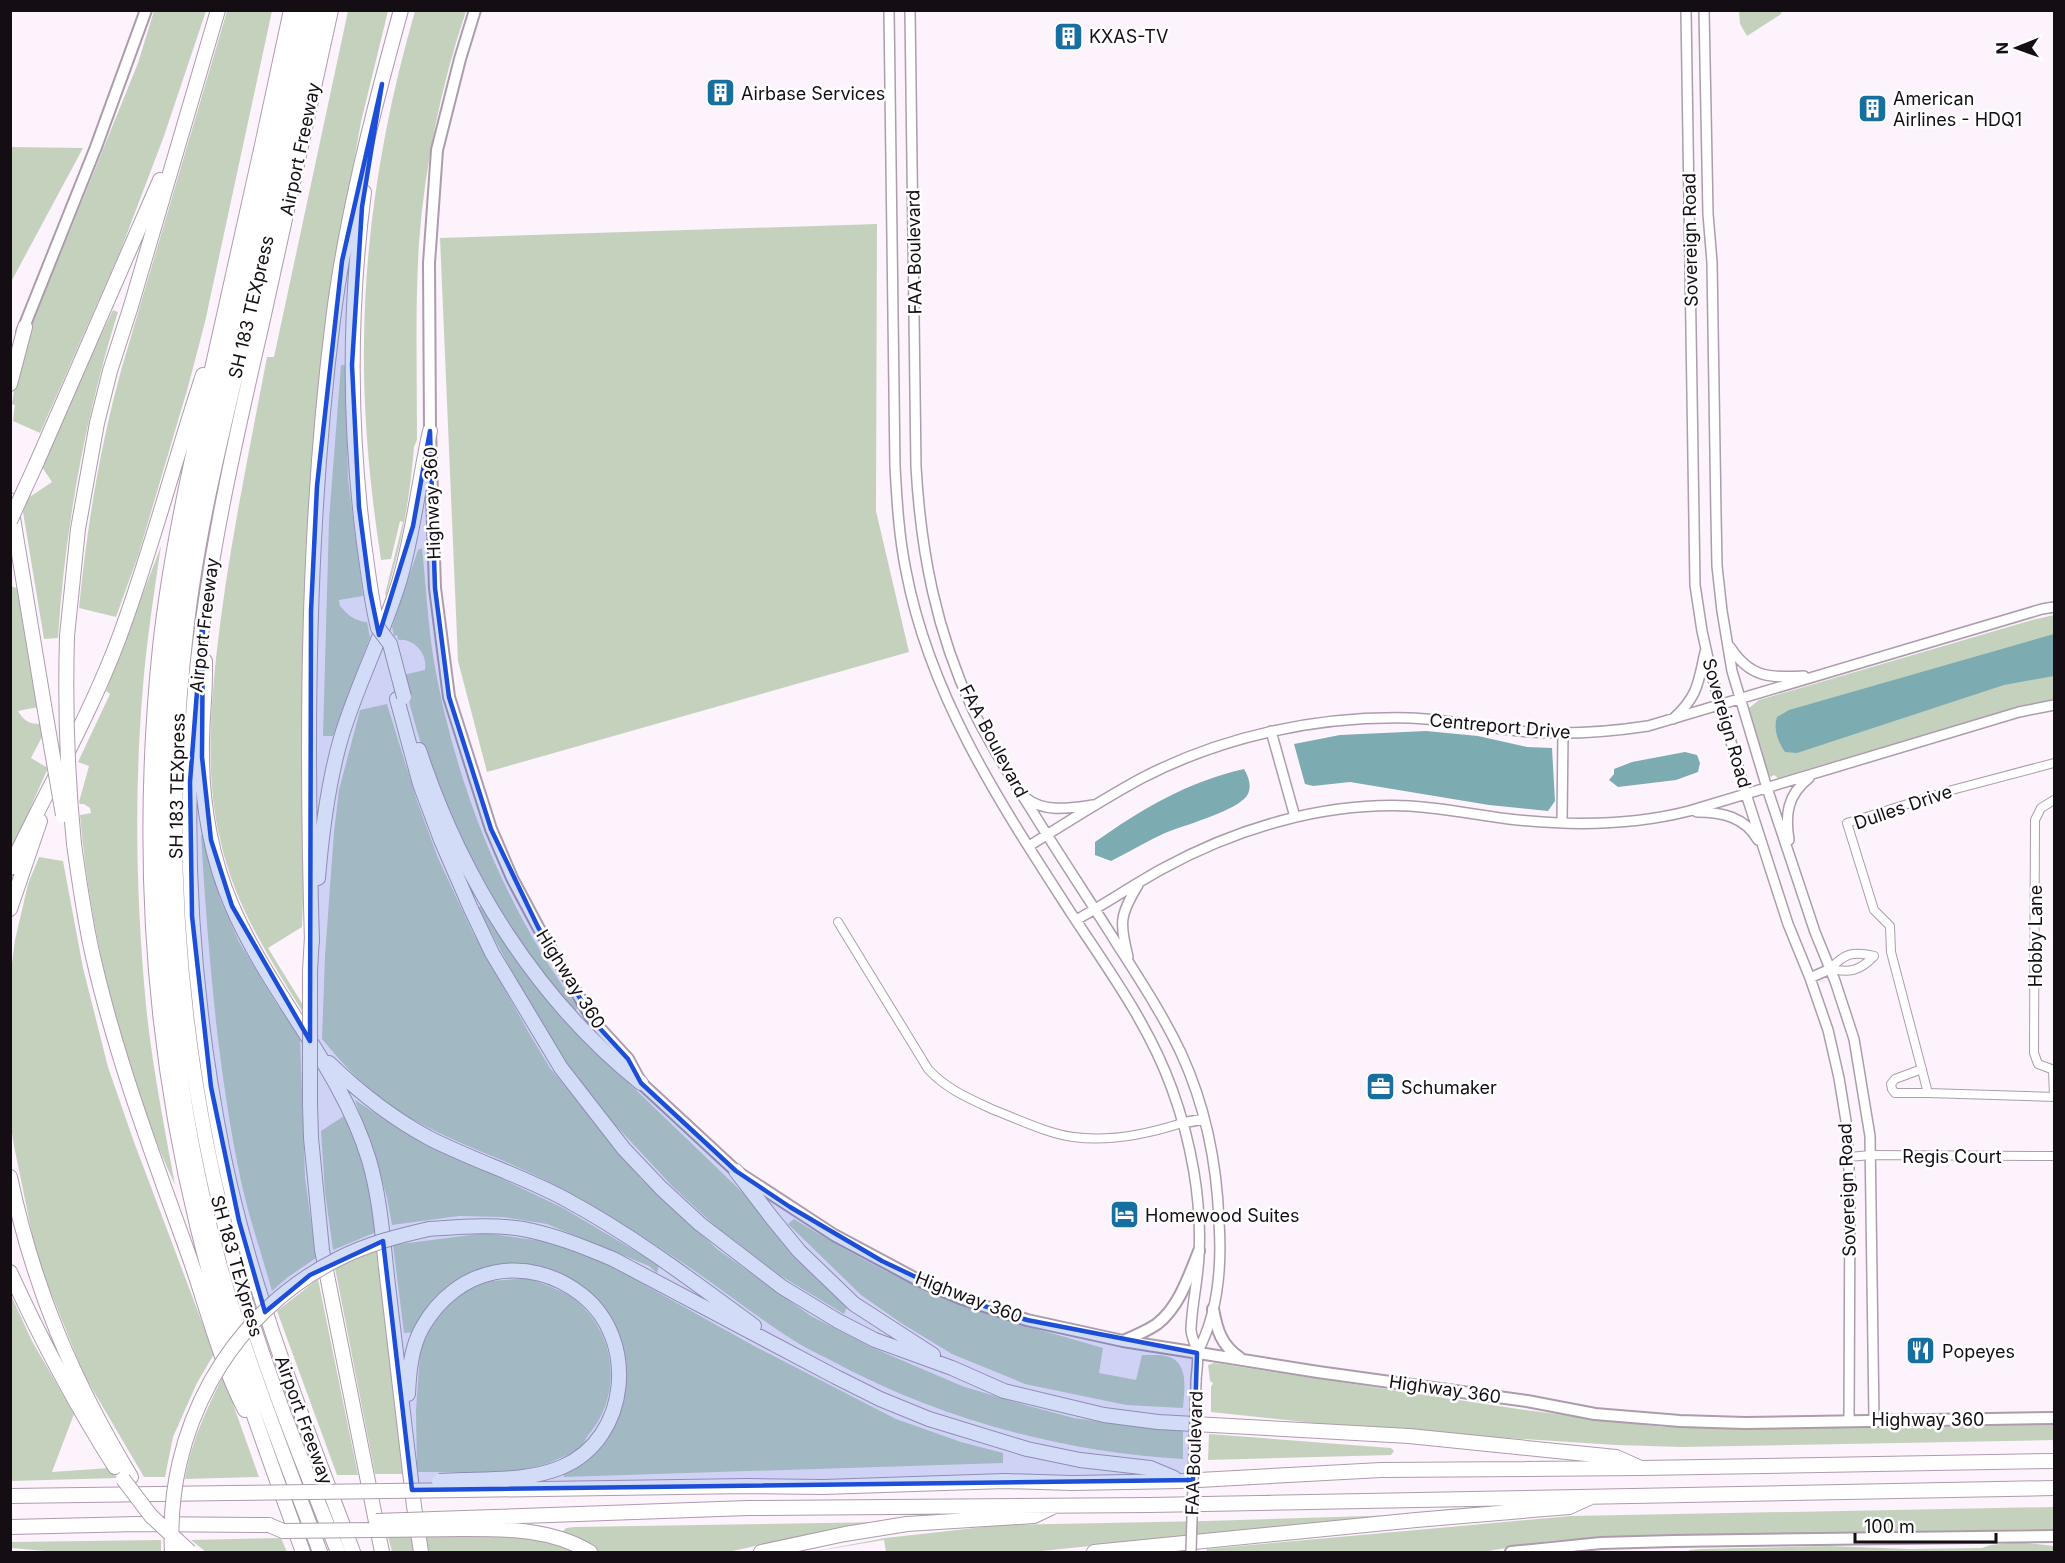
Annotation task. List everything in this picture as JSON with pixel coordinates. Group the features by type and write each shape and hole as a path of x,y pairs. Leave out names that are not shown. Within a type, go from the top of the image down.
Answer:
{"highway":[{"path":"71,843 65,701 67,636 78,529 97,423 110,371 218,10"},
{"name":"Airport Freeway","path":"291,10 176,542 160,645 152,750 150,830 158,992 164,1049 186,1178 223,1321 303,1552"},
{"name":"SH 183 TEXpress","path":"304,10 186,550 170,676 162,811 169,979 179,1065 195,1161 229,1298 261,1393 318,1547"},
{"name":"SH 183 TEXpress","path":"318,10 212,475 197,551 181,678 175,769 174,835 183,993 193,1071 210,1164 237,1272 256,1335 338,1552"},
{"name":"Airport Freeway","path":"331,10 221,509 203,614 191,754 190,856 198,987 211,1087 229,1178 253,1272 285,1370 353,1552"},
{"path":"312,943 309,831 310,646 316,486 332,330 342,261 352,206 401,10"},
{"path":"382,84 370,146 362,207 352,365 359,507 370,591 378,628 423,762 456,844 500,924 519,954 570,1016 641,1083"},
{"path":"10,521 179,140"},
{"path":"10,868 79,730 119,639 228,298"},
{"path":"10,384 25,327"},
{"path":"382,1552 322,1250 311,1138 310,971 322,831 330,783 341,737 399,580 413,526 430,430"},
{"path":"10,501 44,705 92,952 117,1045 147,1140 231,1380 267,1452"},
{"path":"203,614 206,684 202,757 211,840 219,872 250,943 318,1053 360,1132 376,1189 421,1552"},
{"path":"400,698 420,784 434,822 492,953 561,1068 624,1149 661,1188 700,1224 782,1287 874,1340 952,1368 1004,1391 1055,1404 1132,1419 1409,1436 1616,1457 1641,1468"},
{"path":"10,909 37,832 45,798"},
{"path":"318,1053 351,1085 400,1121 432,1140 538,1186 591,1214 681,1272 790,1352"},
{"path":"736,1171 799,1251 854,1304 952,1368"},
{"path":"10,1176 40,1289 92,1421"},
{"path":"172,1552 170,1529 172,1496 187,1431 215,1372 256,1320 310,1275 338,1259 403,1235 429,1229 470,1226 522,1229 573,1242 613,1259 880,1399 929,1419 1027,1449 1080,1460 1150,1468 1181,1481"},
{"path":"10,1496 387,1491 464,1485 530,1476 562,1467 586,1452 604,1431 611,1418 619,1381 619,1362 614,1340 608,1327 601,1315 582,1295 551,1278 518,1270 483,1274 459,1286 433,1310 414,1348 409,1374 407,1435"},
{"path":"10,1272 50,1354 92,1421 123,1479 151,1516 190,1552"},
{"path":"464,1485 824,1487 1005,1481 1072,1484 1181,1481 1381,1470 2055,1461"},
{"path":"10,1527 138,1524 269,1526 465,1524 748,1508 2055,1488"},
{"path":"1094,1552 1569,1507 1596,1496"},
{"path":"761,1552 845,1534 907,1524 1034,1515 1059,1505"},
{"path":"465,1524 553,1535 590,1552"}],"main road":[{"path":"10,361 96,147 146,10"},
{"path":"430,430 429,263 437,150 475,10"},
{"name":"Highway 360","path":"430,430 435,588 449,697 491,829 512,878 594,1022 628,1059 641,1083 736,1171 834,1234 920,1281 960,1298 1027,1320 1123,1341 1527,1401 1595,1414 1734,1423 1874,1419 2055,1418"},
{"path":"1123,1341 1158,1323 1169,1312 1186,1284 1199,1251"},
{"path":"1214,1309 1222,1340 1232,1353 1242,1360"},
{"path":"1511,1552 2055,1536"}],"street":[{"name":"FAA Boulevard","path":"889,10 895,467 898,518 906,571 918,621 948,704 983,772 1127,998 1150,1039 1173,1090 1197,1191 1199,1251 1191,1332 1197,1353 1191,1552"},
{"name":"FAA Boulevard","path":"910,10 916,467 919,519 927,569 950,654 973,710 1000,761 1149,993 1182,1055 1204,1119 1215,1171 1221,1239 1214,1309 1208,1334 1197,1353"},
{"name":"Sovereign Road","path":"1686,10 1695,585 1706,648 1746,794 1788,924 1828,1030 1839,1078 1849,1157 1850,1185 1849,1420"},
{"name":"Sovereign Road","path":"1704,10 1708,214 1712,262 1717,566 1732,671 1740,700 1794,872 1854,1039 1871,1155 1874,1419"},
{"path":"893,226 913,226"},
{"name":"Centreport Drive","path":"1029,846 1141,778 1238,740 1271,731 1347,719 1408,718 1445,720 1528,732 1614,731 1648,726 2055,607"},
{"path":"918,621 938,614"},
{"path":"1728,644 1738,659 1758,673 1774,678 1818,676"},
{"path":"1671,720 1687,706 1694,695 1706,648"},
{"path":"1076,920 1191,854 1230,837 1295,817 1358,807 1409,806 1562,823 1596,824 1638,821 1689,811 2019,711 2055,705"},
{"path":"1271,731 1295,817"},
{"path":"1562,823 1563,733"},
{"name":"Dulles Drive","path":"1922,1069 1891,952 1890,926 1874,910 1847,823 1952,790 2055,763"},
{"path":"1794,872 1786,822 1788,808 1801,784 1814,774"},
{"path":"1022,795 1034,805 1054,808 1095,805"},
{"name":"Hobby Lane","path":"2054,1097 2054,1070 2038,1064 2034,1053 2036,820 2041,808 2055,800"},
{"path":"1689,811 1731,816 1754,834 1764,850"},
{"path":"1129,962 1121,926 1130,898 1140,882"},
{"path":"838,922 928,1069 948,1087 978,1103 1033,1126 1073,1137 1102,1138 1150,1133 1204,1119"},
{"path":"1810,978 1830,969 1842,957 1859,952 1874,956 1864,966 1845,972 1830,969"},
{"path":"1928,1093 1922,1069 1895,1079 1891,1084 1895,1093 2054,1097"},
{"name":"Regis Court","path":"1849,1157 1871,1155 2055,1156"}],"highlighted area":[{"path":"382,84 362,207 352,365 359,507 370,591 379,635 413,526 430,431 435,588 449,697 491,829 538,927 594,1022 628,1059 641,1083 736,1171 790,1207 882,1261 960,1298 1027,1320 1197,1353 1193,1480 412,1490 383,1241 310,1275 265,1312 239,1221 211,1087 192,916 190,782 203,614 202,757 211,840 232,906 310,1041 311,611 317,486 342,261"}],"green space":[{"path":"154,11 206,11 164,136 120,252 40,433 13,421 15,405 12,404 16,377 29,332 138,63"},
{"path":"227,11 272,11 205,322 138,556 116,617 79,608 95,486 122,367"},
{"path":"348,11 388,11 361,122 344,216 322,367 302,927 268,948 303,1005 302,1011 254,929 226,863 213,795 211,726 214,680 232,545 267,357 274,357"},
{"path":"415,11 466,11 435,126 425,184 418,267 417,440 414,447 404,523 386,596 403,522 400,521 391,559 381,560 366,424 365,300 378,175 394,92"},
{"path":"1739,11 1782,11 1781,14 1747,36 1740,24"},
{"path":"10,147 83,148 11,282"},
{"path":"877,224 876,511 909,652 487,772 458,661 440,238"},
{"path":"113,310 118,312 86,433 71,514 58,638 44,639 23,512 28,498 52,482 42,467"},
{"path":"341,365 345,365 348,479 363,596 339,600 340,606 349,615 367,622 370,637 333,736 323,736 329,520"},
{"path":"161,546 143,686 138,766 137,846 146,1005 175,1185 140,1098 112,1004 92,908 80,815 91,813 90,808 79,802 89,766 78,762 110,694 106,691"},
{"path":"422,548 434,662 455,754 486,843 506,886 551,969 578,1008 575,1011 545,977 517,939 491,897 446,810 428,764 403,675 425,670 424,658 414,644 398,640 397,635 394,636 392,627 418,550"},
{"path":"11,586 19,589 38,707 18,711 27,721 41,724 43,735 31,758 48,768 11,852"},
{"path":"2054,615 2054,699 1994,714 1778,778 1774,775 1771,777 1768,773 1749,708 1759,700"},
{"path":"387,704 417,801 438,858 472,931 550,1068 641,1179 717,1249 811,1316 871,1347 962,1386 1025,1405 1074,1418 1183,1431 1183,1459 1092,1449 1002,1429 958,1416 873,1382 798,1343 674,1257 595,1208 544,1179 420,1123 400,1112 358,1079 322,1039 325,956 334,832 339,790 360,710"},
{"path":"201,835 205,836 220,899 239,942 276,1003 300,1036 305,1177 316,1258 272,1291 244,1195 226,1095 210,965"},
{"path":"39,857 63,861 83,968 108,1067 214,1354 197,1383 173,1437 165,1477 144,1477 84,1375 37,1258 14,1146 10,1119 11,971 15,940 28,884"},
{"path":"482,905 508,948 555,1006 633,1087 741,1191 848,1304 844,1314 781,1276 713,1224 672,1186 608,1117 564,1059 516,979 478,908"},
{"path":"355,1100 404,1132 563,1208 659,1265 657,1273 649,1266 547,1224 503,1217 459,1216 392,1225 377,1162"},
{"path":"344,1116 348,1118 370,1173 379,1231 333,1250 325,1192 321,1131"},
{"path":"794,1219 882,1269 951,1301 1103,1348 1099,1373 1136,1380 1142,1355 1161,1355 1172,1358 1181,1367 1183,1374 1183,1408 1126,1405 1025,1384 952,1354 861,1295 788,1224"},
{"path":"486,1233 542,1241 598,1259 756,1347 896,1419 961,1442 1003,1453 1003,1463 564,1477 563,1473 588,1456 606,1433 620,1407 624,1389 624,1360 617,1333 604,1309 586,1290 564,1276 540,1267 514,1264 487,1268 461,1278 444,1290 430,1304 415,1332 404,1333 393,1245"},
{"path":"380,1249 405,1474 375,1474 335,1268"},
{"path":"527,1278 556,1289 575,1300 593,1319 602,1335 611,1370 606,1405 598,1422 579,1448 543,1465 508,1471 417,1472 416,1410 420,1353 428,1331 446,1307 469,1287 492,1281"},
{"path":"318,1279 358,1475 337,1475 277,1311"},
{"path":"10,1293 32,1341 74,1414 52,1472 109,1468 118,1478 11,1481"},
{"path":"1214,1363 1525,1410 1662,1427 1806,1428 2054,1424 2054,1440 1681,1447 1370,1429 1211,1412 1213,1383 1210,1381 1208,1365"},
{"path":"223,1376 259,1477 185,1479 205,1413"},
{"path":"1209,1434 1391,1448 1394,1451 1391,1455 1208,1460"},
{"path":"2054,1507 2054,1529 1623,1536 1549,1541 1482,1552 1206,1552 1207,1549 1571,1516"},
{"path":"1401,1515 1401,1518 1032,1552 886,1552 884,1540 811,1552 885,1538 1002,1525"},
{"path":"886,1522 728,1552 598,1552 577,1538 564,1535 563,1531 574,1527"},
{"path":"463,1534 536,1539 576,1552 429,1552 425,1536"},
{"path":"388,1536 412,1536 415,1552 392,1552"},
{"path":"281,1538 287,1552 206,1552 191,1540"},
{"path":"161,1540 161,1552 57,1552 11,1548 11,1542"},
{"path":"2017,1542 2054,1546 2054,1552 1686,1552 1700,1549 1828,1546 1909,1549 1982,1548"}],"water":[{"path":"2054,634 2054,676 2004,685 1797,753 1785,752 1778,740 1777,717 1789,710"},
{"path":"1426,731 1478,736 1527,747 1552,748 1555,801 1548,811 1489,805 1350,782 1313,786 1305,784 1294,744 1340,735"},
{"path":"1685,752 1697,755 1700,763 1698,772 1676,780 1618,787 1609,780 1614,774 1614,769 1632,762"},
{"path":"1244,769 1250,789 1247,796 1237,804 1218,814 1165,833 1111,861 1095,855 1095,842 1130,818 1184,789"}],"place":[{"name":"KXAS-TV","path":"1068,36"},
{"name":"Airbase Services","path":"720,93"},
{"name":"American Airlines - HDQ1","path":"1872,108"},
{"name":"Schumaker","path":"1380,1087"},
{"name":"Homewood Suites","path":"1124,1215"},
{"name":"Popeyes","path":"1921,1351"}]}
